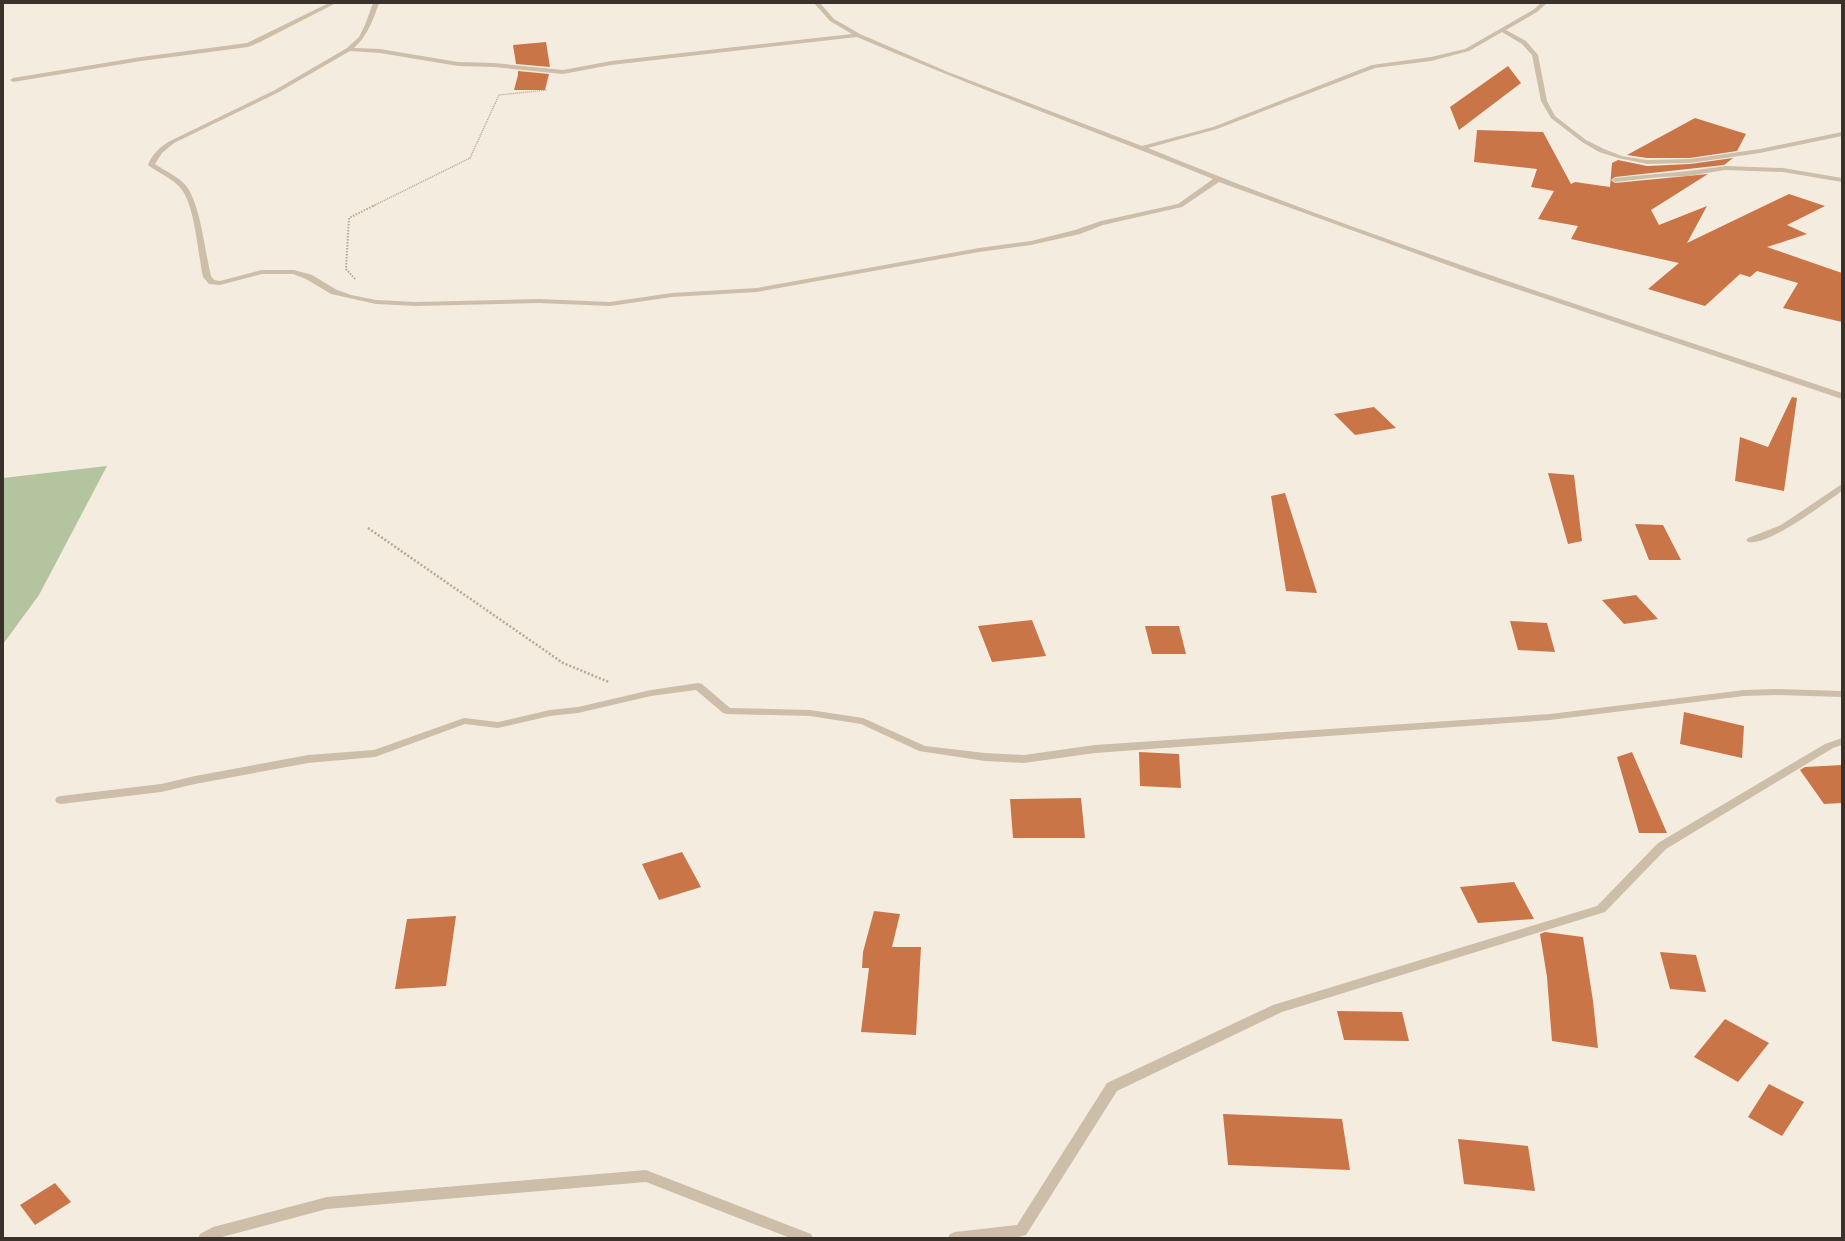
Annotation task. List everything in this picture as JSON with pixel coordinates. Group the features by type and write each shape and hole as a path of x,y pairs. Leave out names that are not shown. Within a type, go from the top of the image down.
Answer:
{"street":[{"path":"13,80 141,59 248,45 258,42 333,3"},
{"path":"376,3 368,25 361,38 349,50 278,90 172,142 161,149 153,158 151,165 184,188 189,198 198,230 207,277 212,282 220,283 262,272 294,272 309,277 334,292 376,302 416,304 539,301 610,304 672,295 757,290 978,250 1031,243 1077,232 1101,223 1180,206 1218,179"},
{"path":"817,3 832,20 858,36 946,73 1142,148 1218,179 1478,273 1842,396"},
{"path":"1142,148 1215,128 1374,66 1431,60 1467,50 1535,11 1544,3"},
{"path":"1502,30 1525,43 1531,50 1535,57 1543,98 1552,116 1590,145 1620,158 1648,161 1683,162 1778,149 1842,134"},
{"path":"349,50 380,51 458,64 494,65 563,72 611,63 858,36"},
{"path":"1615,180 1660,175 1688,174 1726,168 1782,170 1842,180"},
{"path":"1751,540 1784,527 1842,487"},
{"path":"61,800 162,788 194,780 308,759 375,752 464,721 498,725 550,713 578,710 651,693 698,686 726,711 810,712 863,721 923,749 985,757 1024,759 1095,749 1550,717 1744,693 1775,692 1842,694"},
{"path":"955,1238 1021,1231 1112,1087 1278,1008 1601,910 1662,846 1829,746 1842,741"},
{"path":"205,1238 213,1233 327,1203 646,1176 806,1238"}],"path":[{"path":"376,302 346,269 349,218 470,158 499,95 549,90 577,70"},
{"path":"368,528 563,663 616,685"}],"green space":[{"path":"107,466 39,595 3,644 3,478"}],"building":[{"path":"546,42 550,67 516,64 513,45"},
{"path":"1508,66 1521,83 1459,130 1450,107"},
{"path":"518,71 549,74 545,90 514,90"},
{"path":"1695,118 1746,134 1737,151 1690,158 1647,158 1627,155"},
{"path":"1477,130 1543,132 1571,184 1575,182 1610,187 1612,163 1618,160 1647,166 1690,164 1733,158 1724,165 1615,177 1611,180 1615,183 1708,174 1651,210 1659,225 1707,206 1687,243 1789,194 1825,206 1787,225 1807,234 1767,247 1842,273 1842,322 1783,308 1798,283 1757,271 1750,277 1740,274 1705,306 1648,289 1679,263 1571,239 1578,226 1538,219 1554,191 1531,187 1537,169 1474,162"},
{"path":"1792,397 1797,398 1784,491 1735,481 1740,437 1768,447"},
{"path":"1374,407 1396,428 1355,435 1334,414"},
{"path":"1548,473 1574,475 1582,541 1568,544"},
{"path":"1285,493 1317,593 1286,591 1271,496"},
{"path":"1635,524 1663,525 1681,560 1649,560"},
{"path":"1636,595 1658,619 1624,624 1602,600"},
{"path":"1032,620 1046,656 992,662 978,626"},
{"path":"1510,621 1547,623 1555,652 1518,650"},
{"path":"1145,626 1179,626 1186,654 1152,654"},
{"path":"1684,712 1744,726 1742,758 1680,744"},
{"path":"1139,752 1179,754 1181,788 1140,786"},
{"path":"1632,752 1667,833 1639,833 1617,757"},
{"path":"1842,765 1842,803 1824,804 1800,770 1805,767"},
{"path":"1081,798 1085,838 1013,838 1010,799"},
{"path":"682,852 701,887 659,900 642,864"},
{"path":"1514,882 1534,919 1478,923 1460,887"},
{"path":"874,911 900,914 892,947 921,947 916,1035 861,1032 869,968 862,968 863,952"},
{"path":"456,916 446,986 395,989 407,919"},
{"path":"1545,932 1583,937 1593,1001 1598,1048 1552,1041 1547,977 1540,934"},
{"path":"1660,952 1696,955 1706,992 1670,989"},
{"path":"1337,1011 1402,1012 1409,1041 1344,1040"},
{"path":"1725,1019 1769,1043 1738,1082 1694,1057"},
{"path":"1769,1084 1804,1102 1782,1136 1748,1117"},
{"path":"1223,1114 1342,1119 1350,1170 1228,1165"},
{"path":"1458,1139 1528,1146 1535,1191 1464,1184"},
{"path":"55,1183 71,1202 35,1225 20,1205"}]}
